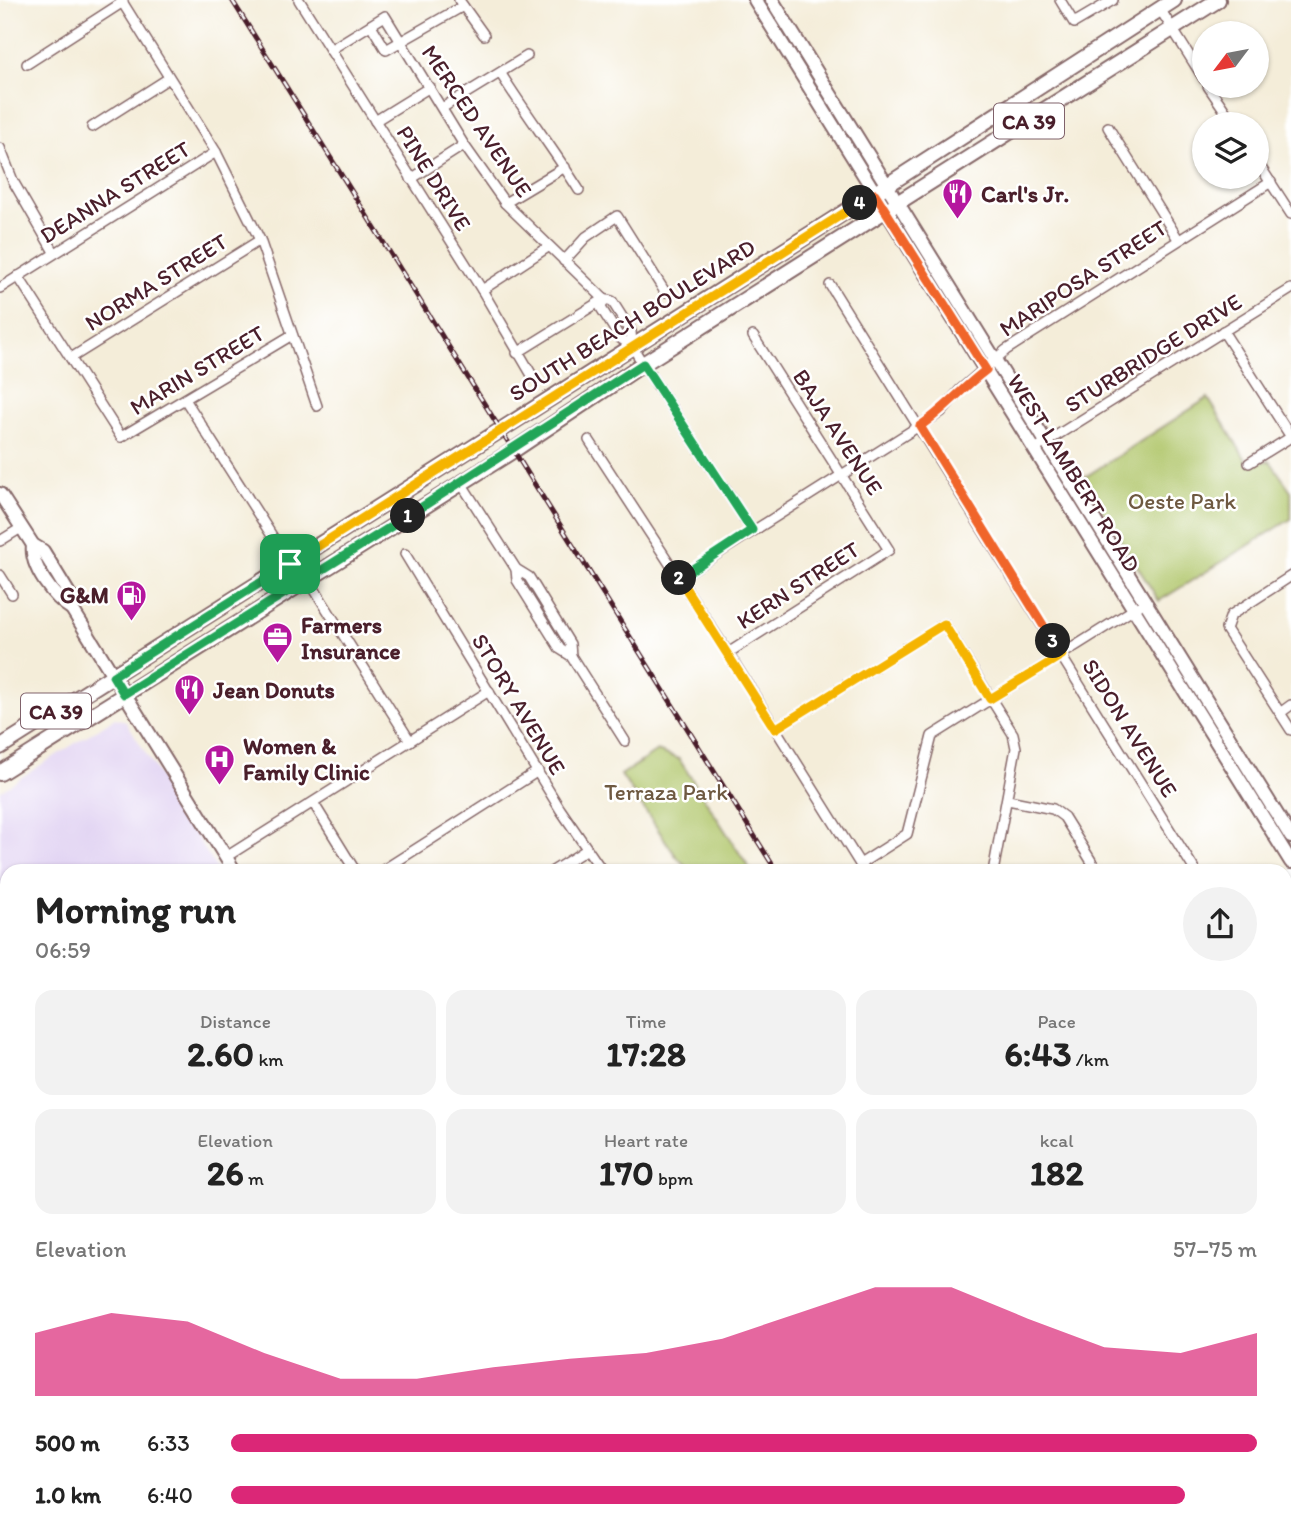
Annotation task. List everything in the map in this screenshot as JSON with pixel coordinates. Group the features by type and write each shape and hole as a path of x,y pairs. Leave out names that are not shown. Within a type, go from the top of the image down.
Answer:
{"main road":[{"name":"WEST LAMBERT ROAD","path":"755,0 882,189"},
{"name":"WEST LAMBERT ROAD","path":"772,0 986,370 1287,834 1291,862"},
{"name":"SOUTH BEACH BOULEVARD","path":"113,676 882,189 1174,0"},
{"name":"SOUTH BEACH BOULEVARD","path":"124,694 461,483 643,364 893,208 1217,0"},
{"name":"WEST LAMBERT ROAD","path":"893,208 996,360 1047,442 1140,606"},
{"path":"0,494 33,545 31,557 60,602 72,609 230,864"},
{"name":"CA 39","path":"0,747 113,676"},
{"name":"CA 39","path":"0,773 124,694"}],"street":[{"name":"PINE DRIVE","path":"299,0 482,289 517,354 533,377"},
{"path":"1060,0 1074,23 1113,0"},
{"path":"27,64 122,1 216,152 260,240 317,406"},
{"path":"330,50 371,25 386,50 461,3 484,36"},
{"path":"1160,9 1192,61"},
{"name":"MERCED AVENUE","path":"371,25 385,16 464,145 505,203 604,299 601,308 620,338 632,346 752,530"},
{"path":"442,108 527,57"},
{"path":"501,74 539,135 552,146 579,190"},
{"path":"92,127 169,78"},
{"path":"375,121 429,87"},
{"path":"1108,127 1178,239"},
{"path":"411,178 464,145"},
{"path":"0,148 13,181 54,252"},
{"name":"DEANNA STREET","path":"0,288 216,152"},
{"path":"505,203 565,167"},
{"path":"1269,179 1291,214"},
{"name":"MARIPOSA STREET","path":"679,578 941,412 960,390 1006,350 1271,182"},
{"path":"564,261 586,237 617,216 665,292"},
{"name":"NORMA STREET","path":"71,358 260,240"},
{"path":"482,289 548,247"},
{"path":"18,276 71,358"},
{"name":"SIDON AVENUE","path":"831,285 1191,864"},
{"name":"STURBRIDGE DRIVE","path":"1035,449 1291,289"},
{"path":"517,354 604,299"},
{"path":"1223,331 1291,437 1249,463"},
{"name":"MARIN STREET","path":"71,358 121,437 186,401 292,335"},
{"name":"BAJA AVENUE","path":"753,336 844,474 889,550"},
{"path":"186,401 290,564 308,579 410,741"},
{"path":"589,440 729,653 860,864"},
{"path":"461,483 516,569 517,580 560,649 571,656 625,741"},
{"path":"0,541 22,528"},
{"name":"KERN STREET","path":"729,653 889,550"},
{"name":"STORY AVENUE","path":"405,554 586,850 597,864"},
{"path":"0,576 12,594"},
{"path":"1291,576 1231,615 1226,629 1291,730"},
{"path":"866,864 907,834 932,736 1140,606"},
{"path":"775,729 944,624 1013,734 1016,748 995,864"},
{"path":"226,857 314,804 489,691"},
{"path":"1280,713 1291,705"},
{"path":"393,864 538,771"},
{"path":"1008,800 1053,809 1064,817 1093,864"},
{"path":"314,804 351,864"},
{"path":"564,864 586,850"}],"shaded area":[{"path":"115,718 126,721 214,864 0,864 0,791"}],"green space":[{"name":"Oeste Park","path":"1208,398 1248,463 1270,461 1291,491 1291,519 1159,601 1082,479"},
{"name":"Terraza Park","path":"657,751 679,759 746,864 684,864 621,775"}],"railway":[{"path":"232,0 772,864"}],"place":[{"name":"Carl's Jr.","path":"958,221"},
{"name":"G&M","path":"132,622"},
{"name":"Farmers Insurance","path":"278,665"},
{"name":"Jean Donuts","path":"190,717"},
{"name":"Women & Family Clinic","path":"220,786"}],"route":[{"path":"875,194 986,370 960,390 941,412 920,426 1062,655 990,699 944,624 775,729 679,578 752,530 643,364 514,450 124,694 113,676 290,564 875,194"}]}
